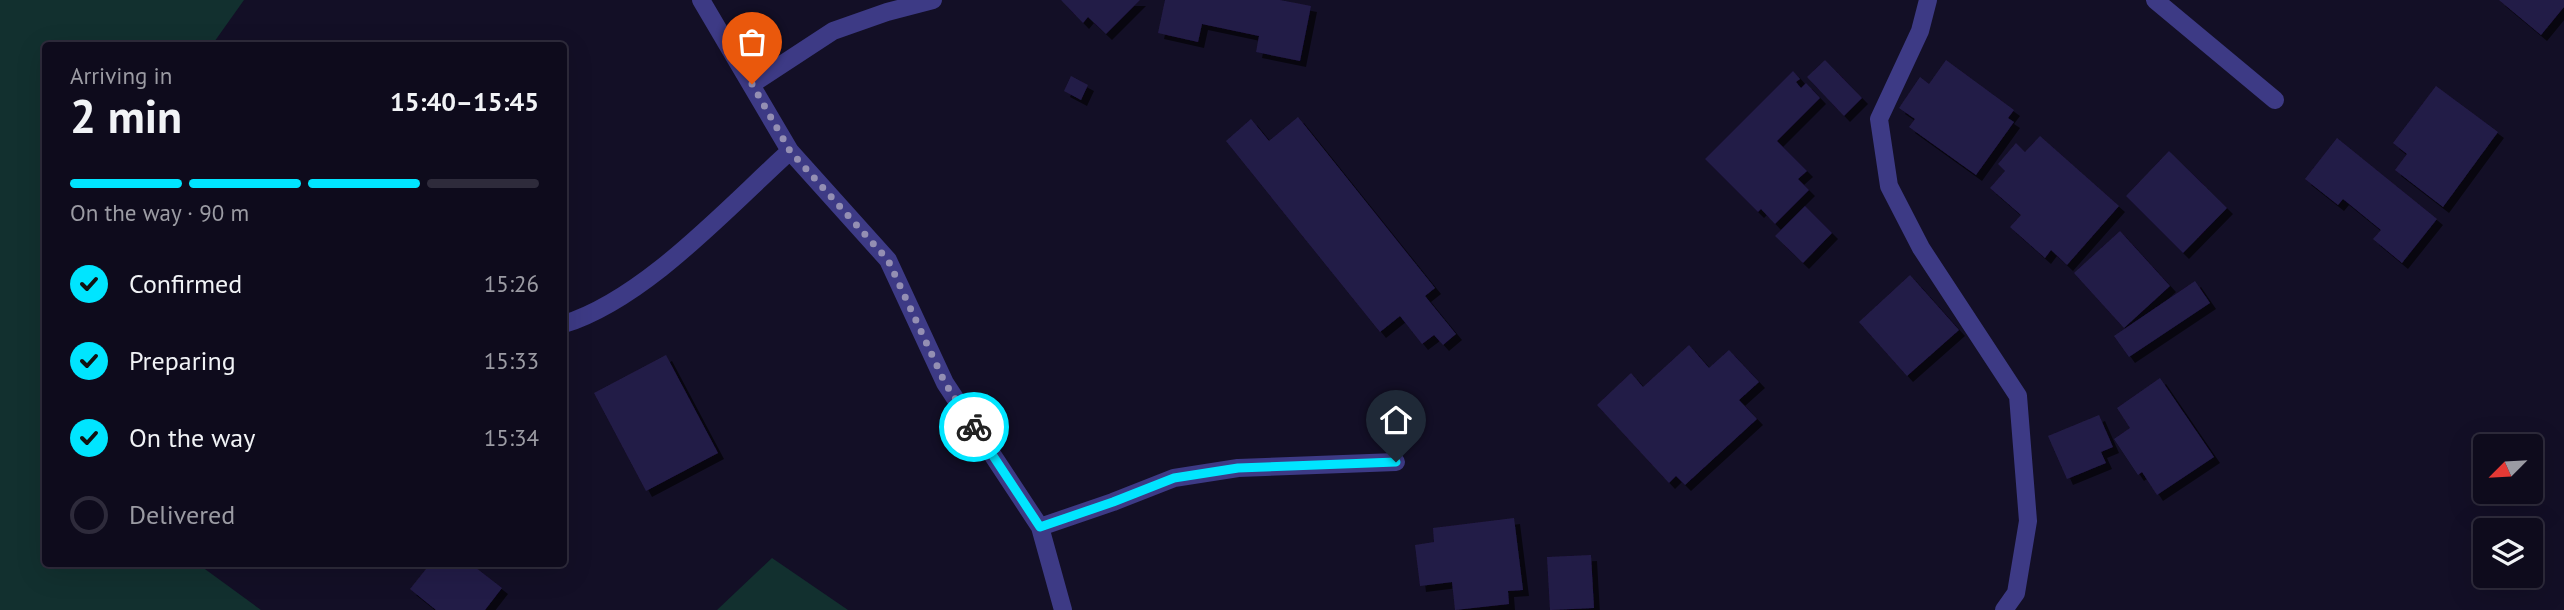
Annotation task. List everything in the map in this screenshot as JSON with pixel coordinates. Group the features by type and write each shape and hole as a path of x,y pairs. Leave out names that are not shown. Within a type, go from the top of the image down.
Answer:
{"street":[{"path":"701,0 790,151 888,260 945,383 1040,527 1063,610"},
{"path":"752,84 833,31 887,12 933,0"},
{"path":"1928,0 1920,32 1879,119 1889,186 1921,248 2018,396 2028,520 2016,593 2004,610"},
{"path":"2155,0 2275,100"},
{"path":"567,323 588,316 663,268 790,151"},
{"path":"1040,527 1174,478 1238,468 1396,462"}],"green space":[{"path":"0,0 244,0 214,42 42,42 42,567 202,567 261,610 0,610"},
{"path":"772,558 848,610 717,610"}],"building":[{"path":"1061,0 1140,0 1106,34 1088,17 1083,23"},
{"path":"1165,0 1280,0 1311,6 1300,61 1256,52 1259,36 1202,24 1198,42 1158,33"},
{"path":"2499,0 2564,0 2564,7 2541,35"},
{"path":"1825,60 1862,98 1844,116 1807,77"},
{"path":"1946,60 2014,110 2008,118 2014,122 1976,175 1909,127 1915,119 1899,108 1920,77 1929,84"},
{"path":"1793,71 1800,79 1796,82 1801,88 1806,83 1820,98 1777,141 1807,171 1798,179 1809,190 1775,224 1761,209 1758,212 1705,159"},
{"path":"1071,76 1088,85 1081,100 1064,91"},
{"path":"2436,86 2498,132 2443,207 2395,170 2407,154 2393,143"},
{"path":"1298,117 1435,288 1425,296 1456,334 1443,345 1434,335 1422,344 1400,316 1380,332 1226,141 1251,119 1269,141"},
{"path":"2040,136 2119,206 2067,265 2051,250 2045,258 2010,227 2021,215 1990,188 2005,171 1998,164 2016,143 2025,152"},
{"path":"2337,138 2437,219 2402,263 2373,239 2381,230 2343,199 2338,205 2305,179"},
{"path":"2169,151 2227,208 2183,253 2126,196"},
{"path":"1805,206 1832,233 1803,263 1775,236"},
{"path":"2120,231 2170,286 2124,328 2074,273"},
{"path":"1910,275 1959,330 1907,376 1859,322"},
{"path":"2195,281 2210,303 2129,357 2114,336"},
{"path":"1689,345 1709,368 1729,350 1759,382 1739,400 1757,419 1685,485 1676,476 1669,483 1597,405 1631,373 1643,387"},
{"path":"666,355 718,453 646,491 594,393"},
{"path":"2160,378 2214,457 2157,495 2142,472 2138,475 2114,439 2130,428 2117,408"},
{"path":"2099,415 2113,447 2101,452 2106,463 2067,479 2048,436"},
{"path":"1514,518 1523,590 1508,591 1509,604 1455,610 1452,582 1420,586 1415,545 1434,542 1433,528"},
{"path":"1591,555 1594,608 1550,610 1547,557"},
{"path":"428,567 475,567 502,588 485,610 436,610 410,589"}],"way so far":[{"path":"752,84 790,151 888,260 945,383 974,427"}],"route":[{"path":"974,427 1040,527 1174,478 1238,468 1396,462"}]}
